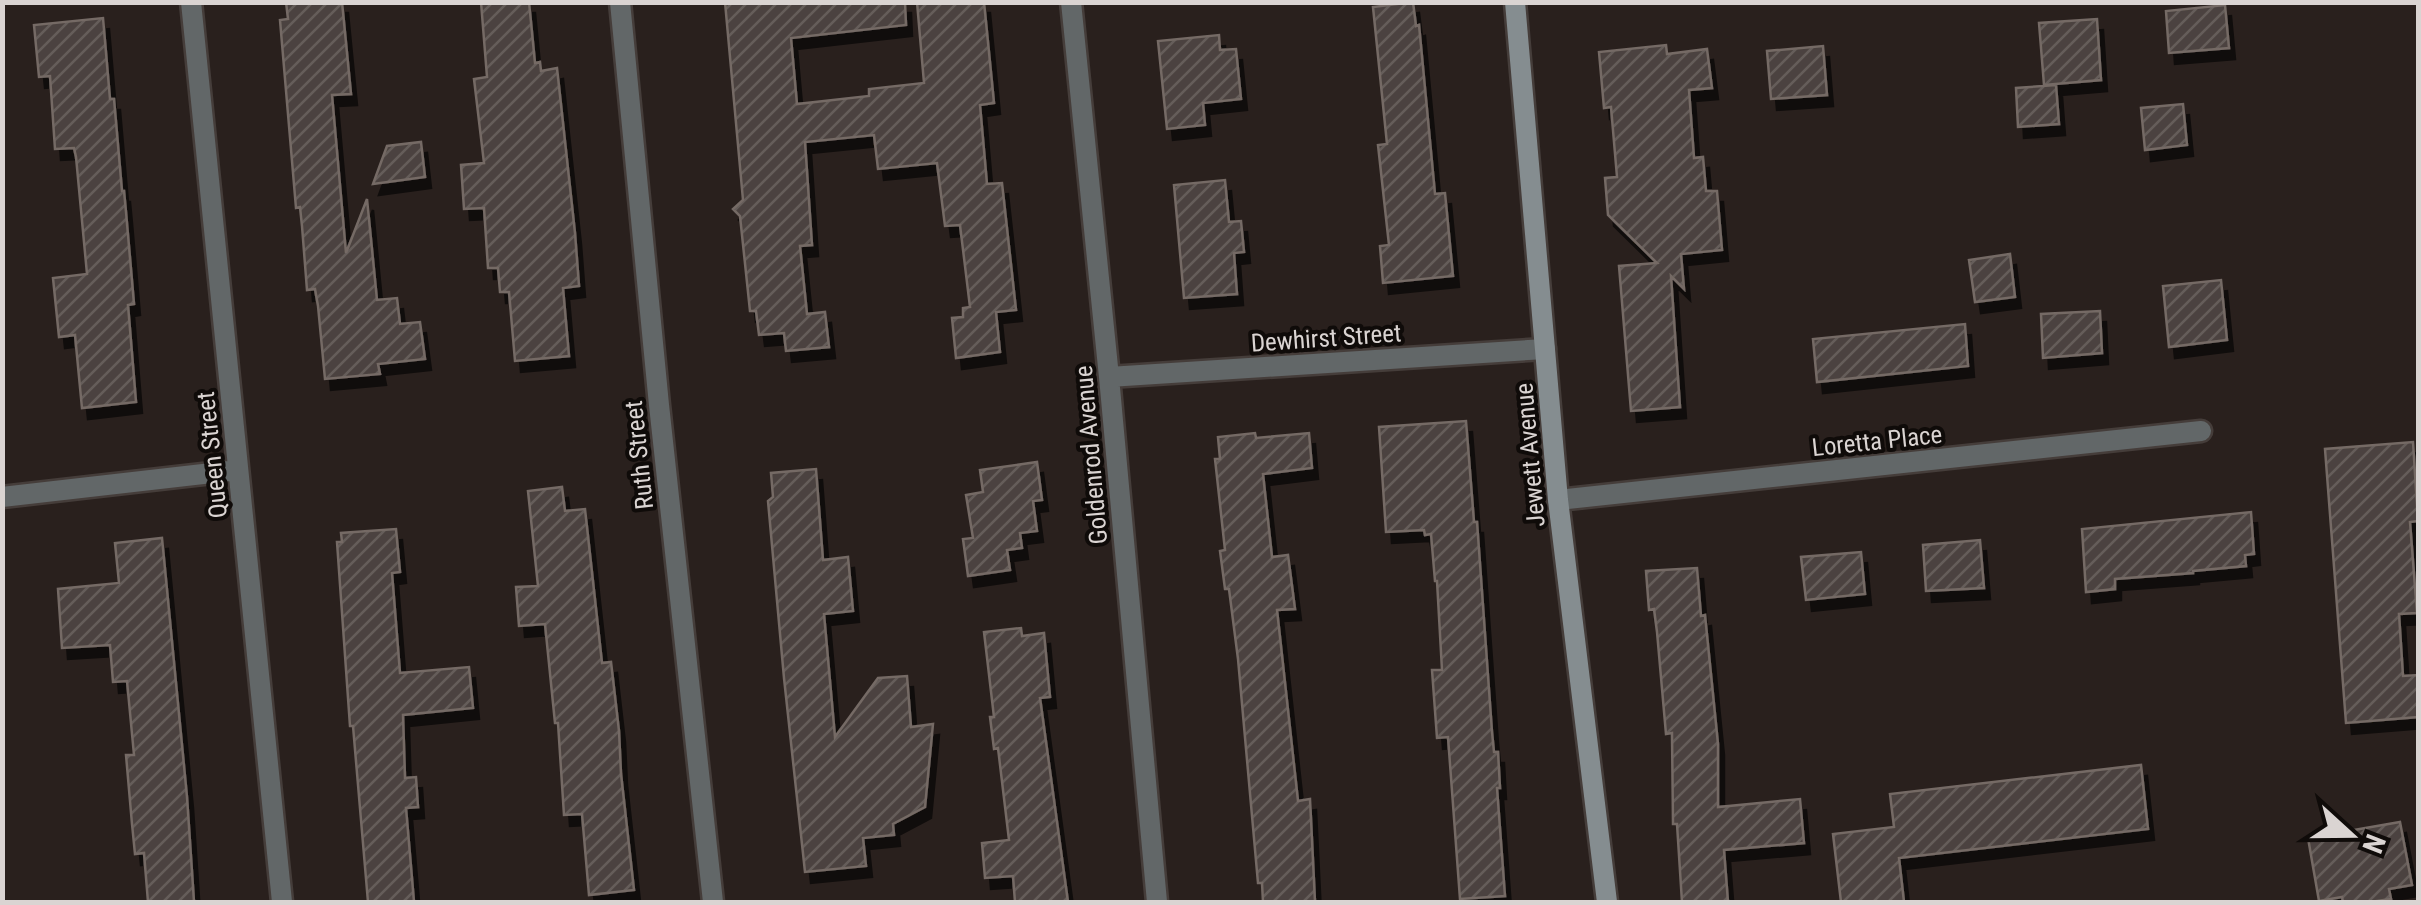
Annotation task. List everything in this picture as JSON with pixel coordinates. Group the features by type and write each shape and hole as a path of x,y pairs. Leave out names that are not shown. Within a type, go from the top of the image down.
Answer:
{"main road":[{"name":"Jewett Avenue","path":"1515,2 1558,500 1606,902"}],"street":[{"name":"Queen Street","path":"191,2 282,902"},
{"name":"Ruth Street","path":"620,2 660,425 713,902"},
{"name":"Goldenrod Avenue","path":"1071,2 1157,902"},
{"name":"Dewhirst Street","path":"1109,377 1545,349"},
{"name":"Loretta Place","path":"1558,500 2201,431"},
{"path":"2,497 238,470"}],"building":[{"path":"286,2 342,2 351,94 332,95 346,253 367,199 377,300 397,298 400,324 420,322 425,359 378,364 380,374 325,379 318,306 315,289 307,290 300,207 296,208 280,20 288,19"},
{"path":"481,2 529,2 535,63 540,62 541,71 557,68 579,286 563,288 569,356 515,361 509,292 500,292 498,268 488,268 484,208 464,209 461,165 484,163 474,79 487,77"},
{"path":"725,2 905,2 906,25 791,38 797,104 869,96 869,89 924,83 917,2 984,2 994,103 980,105 987,184 1002,183 1016,310 996,312 1000,352 956,358 952,318 963,317 963,308 970,307 960,225 945,226 937,163 878,169 874,135 805,142 812,245 800,246 807,314 825,312 829,347 786,351 784,333 759,335 756,311 750,311 740,216 733,209 743,200"},
{"path":"1413,2 1416,26 1419,25 1435,194 1445,193 1453,276 1383,283 1380,246 1389,245 1378,145 1387,144 1373,7"},
{"path":"2225,5 2229,48 2169,53 2166,11"},
{"path":"103,18 134,304 128,305 136,402 82,408 75,335 59,337 53,278 87,274 76,157 74,148 55,149 50,76 39,77 34,25"},
{"path":"2097,19 2101,80 2044,85 2039,23"},
{"path":"1219,35 1220,50 1236,49 1241,99 1203,103 1205,125 1167,129 1158,41"},
{"path":"1666,45 1667,54 1707,49 1712,88 1689,90 1694,158 1703,157 1706,191 1717,191 1722,250 1681,254 1684,289 1671,276 1680,407 1631,411 1619,266 1657,263 1608,215 1605,178 1617,177 1611,107 1604,108 1599,52"},
{"path":"1823,46 1827,95 1771,99 1767,51"},
{"path":"2056,85 2059,124 2018,127 2016,88"},
{"path":"2183,104 2187,145 2145,150 2141,108"},
{"path":"421,142 425,177 373,184 387,146"},
{"path":"1225,180 1229,222 1241,221 1244,252 1234,253 1237,294 1184,298 1174,185"},
{"path":"2010,254 2015,297 1975,302 1969,260"},
{"path":"2221,280 2227,340 2169,347 2163,286"},
{"path":"2100,311 2102,353 2043,358 2041,314"},
{"path":"1965,324 1968,366 1817,382 1813,339"},
{"path":"1466,421 1492,732 1494,752 1498,752 1505,896 1460,899 1448,737 1437,738 1432,670 1442,670 1431,534 1425,535 1424,530 1386,532 1379,427"},
{"path":"1255,433 1256,438 1309,433 1312,468 1263,474 1272,557 1288,555 1295,609 1277,610 1298,801 1310,799 1315,902 1263,902 1262,883 1258,883 1238,659 1220,551 1225,550 1215,459 1220,459 1218,437"},
{"path":"2413,442 2418,521 2410,522 2417,613 2399,614 2403,676 2418,675 2418,717 2346,723 2325,449"},
{"path":"1037,462 1042,500 1033,501 1037,531 1020,533 1022,548 1007,550 1010,570 968,576 963,539 973,538 966,495 983,492 980,470"},
{"path":"816,469 823,560 848,557 853,611 824,614 835,737 878,678 907,676 911,727 933,724 925,807 893,824 894,835 863,838 866,866 805,872 768,501 773,497 771,473"},
{"path":"562,487 565,511 585,509 602,663 611,662 634,890 589,895 582,814 564,815 558,723 545,624 519,626 516,587 538,586 528,491"},
{"path":"2251,512 2254,554 2245,555 2246,566 2115,579 2115,589 2086,592 2082,529"},
{"path":"396,529 400,572 392,573 400,673 469,667 473,708 403,715 405,778 416,777 418,807 406,808 414,902 368,902 337,542 342,542 341,533"},
{"path":"162,538 194,902 148,902 144,853 135,854 132,824 126,755 134,755 127,681 113,682 110,645 62,648 58,589 119,583 115,543"},
{"path":"1980,540 1984,588 1926,591 1923,545"},
{"path":"1861,552 1865,594 1806,600 1801,557"},
{"path":"1697,568 1718,744 1718,807 1800,799 1804,843 1724,850 1728,902 1682,902 1677,824 1673,824 1672,733 1666,734 1654,609 1649,610 1646,571"},
{"path":"1021,628 1022,636 1044,633 1050,697 1040,698 1068,902 1015,902 1013,876 985,878 982,843 1009,840 998,748 994,749 990,717 994,717 984,632"},
{"path":"2141,765 2148,829 1899,858 1904,902 1841,902 1833,834 1894,827 1890,794"},
{"path":"2400,822 2412,885 2389,889 2391,899 2343,902 2342,897 2319,901 2308,838"}]}
